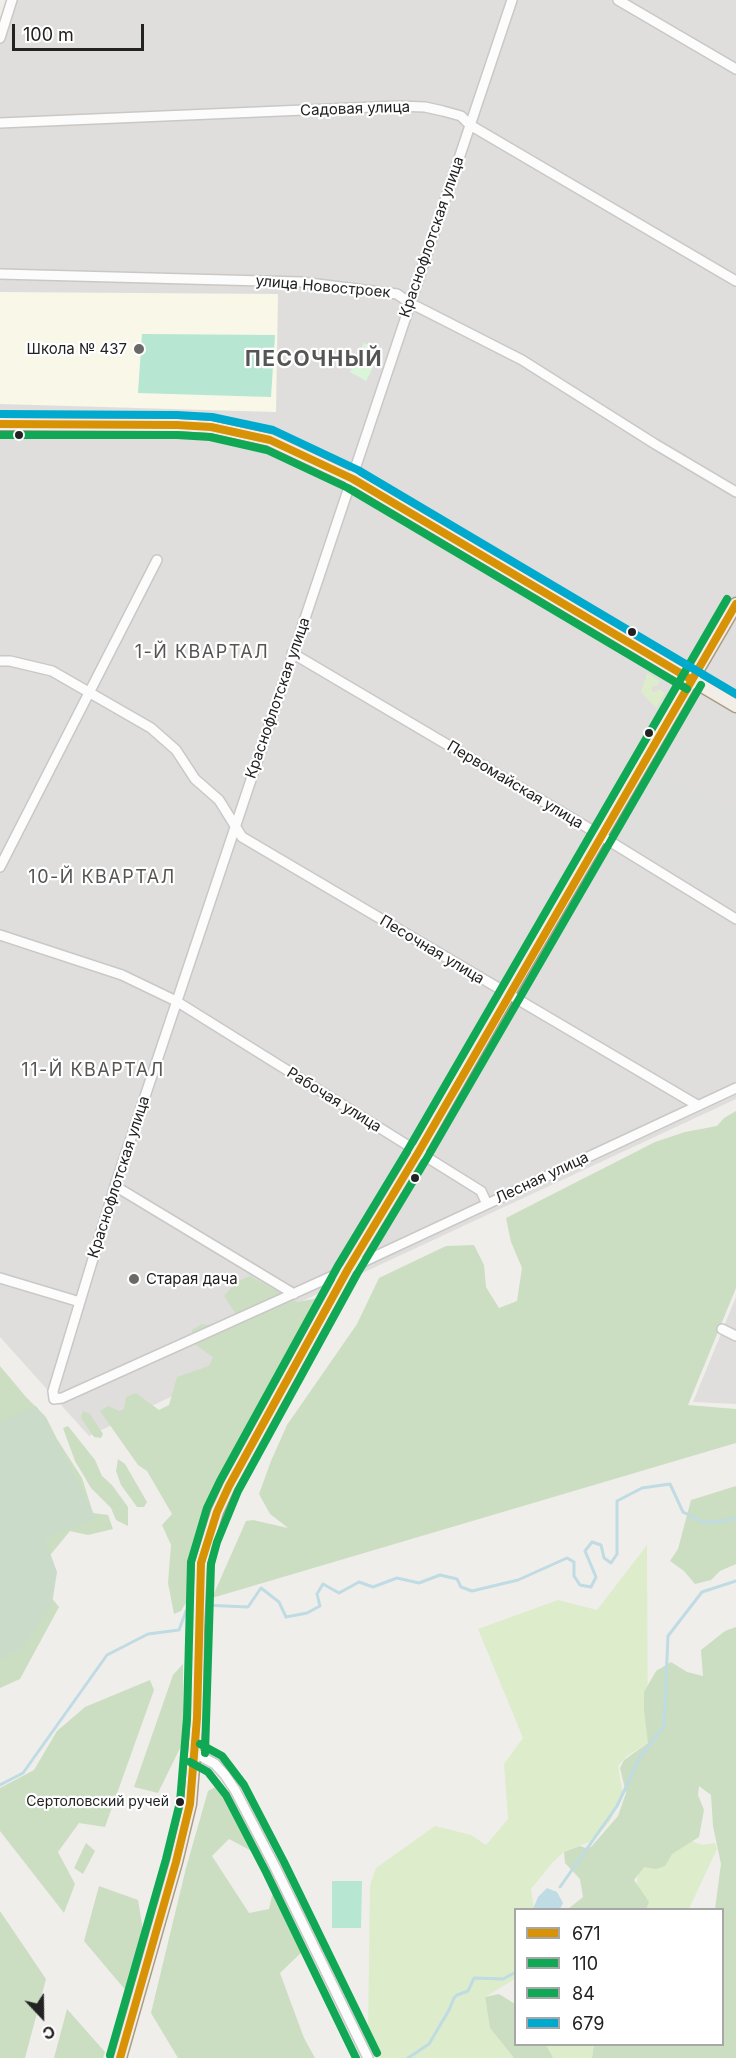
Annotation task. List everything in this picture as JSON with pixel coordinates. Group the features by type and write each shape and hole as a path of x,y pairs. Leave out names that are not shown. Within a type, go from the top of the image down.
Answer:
{"main road":[{"path":"0,424 211,427 270,440 353,479 736,706"},
{"path":"120,2058 178,1856 190,1804 195,1753 201,1563 207,1539 229,1486 348,1269 418,1153 736,604"}],"street":[{"path":"0,38 12,0"},
{"name":"Краснофлотская улица","path":"54,1399 53,1391 115,1186 512,0"},
{"path":"618,0 736,69"},
{"name":"Садовая улица","path":"0,123 397,106 425,107 460,116 470,125 736,281"},
{"name":"улица Новостроек","path":"0,274 301,282 397,294 410,303 522,360 736,492"},
{"path":"0,867 157,560"},
{"name":"Первомайская улица","path":"292,653 736,919"},
{"name":"Песочная улица","path":"0,661 10,661 52,671 151,728 176,750 195,779 219,800 242,837 697,1105"},
{"name":"Рабочая улица","path":"0,935 122,975 176,1002 481,1191 487,1204"},
{"name":"Лесная улица","path":"54,1399 62,1398 294,1294 736,1088"},
{"path":"115,1186 294,1294"},
{"path":"0,1278 80,1302"},
{"path":"722,1329 736,1336"},
{"path":"195,1753 215,1764 225,1774 235,1790 368,2058"}],"shaded area":[{"name":"ПЕСОЧНЫЙ","path":"10,0 736,0 736,1099 225,1337 206,1380 89,1436 0,1337 0,42"},
{"name":"Школа № 437","path":"0,292 278,294 276,412 0,404"},
{"path":"656,770 725,811 736,811 736,907 618,835"},
{"path":"736,1297 736,1404 693,1402"}],"green space":[{"path":"142,334 275,335 271,397 138,393"},
{"path":"364,343 381,352 366,381 350,372"},
{"path":"647,673 660,681 657,686 652,686 652,691 656,692 658,689 665,693 656,708 641,692"},
{"path":"736,1111 736,1288 688,1405 736,1409 736,1443 212,1598 246,1521 253,1520 288,1528 270,1514 259,1494 271,1461 287,1425 357,1324 379,1278 446,1246 474,1245 484,1265 486,1287 499,1308 517,1301 522,1268 511,1242 506,1218 655,1142 685,1132 717,1126 724,1118"},
{"path":"250,1276 297,1302 324,1297 235,1459 199,1546 187,1601 181,1611 174,1614 168,1583 171,1545 162,1525 172,1514 147,1471 138,1465 100,1411 108,1406 119,1411 124,1409 126,1397 136,1393 159,1410 169,1405 177,1377 209,1366 213,1357 193,1343 192,1330 202,1324 224,1328 237,1316 224,1296 236,1282"},
{"path":"0,1366 46,1417 82,1478 93,1513 108,1515 113,1529 88,1535 70,1531 47,1559 0,1563"},
{"path":"36,1406 45,1418 96,1518 45,1539 57,1572 52,1604 21,1649 0,1660 0,1423"},
{"path":"83,1411 90,1414 103,1434 101,1438 94,1437 81,1418"},
{"path":"68,1426 95,1460 102,1476 112,1485 128,1507 128,1526 116,1520 111,1508 91,1488 75,1461 63,1428"},
{"path":"118,1459 125,1464 147,1502 144,1507 137,1507 121,1485 116,1471"},
{"path":"736,1486 736,1564 720,1571 711,1580 695,1584 684,1571 670,1561 678,1549 691,1500"},
{"path":"647,1545 648,1743 627,1756 618,1766 623,1795 610,1821 594,1840 564,1852 553,1862 531,1889 534,1908 514,1908 514,1980 485,1997 490,2028 514,2058 379,2058 368,2033 370,1885 376,1868 435,1826 471,1835 486,1845 508,1819 504,1764 523,1738 478,1629 558,1600 597,1610"},
{"path":"32,1574 59,1607 20,1679 0,1688 0,1629"},
{"path":"736,1627 736,2058 592,2058 594,2046 724,2046 724,1908 715,1908 721,1864 713,1826 711,1795 699,1786 698,1795 704,1810 699,1837 672,1854 665,1866 656,1869 644,1867 634,1880 649,1902 646,1908 569,1908 583,1897 580,1879 565,1863 564,1852 580,1846 591,1847 618,1816 626,1793 620,1768 624,1760 648,1743 644,1692 656,1671 671,1662 687,1672 703,1676 701,1650 725,1631"},
{"path":"183,1664 183,1742 158,1793 134,1787 173,1675"},
{"path":"150,1680 154,1690 105,1827 79,1823 58,1852 75,1884 64,1913 0,1831 0,1788 34,1770 57,1731 85,1707"},
{"path":"217,1786 228,1793 261,1856 229,1839 212,1856 249,1913 269,1909 274,1887 304,1950 280,1973 304,2038 315,2058 178,2058 151,2013 186,1868 208,1791"},
{"path":"689,1840 702,1845 715,1843 717,1849 689,1908 586,1908 605,1882 637,1884 639,1857"},
{"path":"86,1843 95,1851 83,1874 74,1868"},
{"path":"332,1881 362,1881 361,1928 332,1928"},
{"path":"99,1886 138,1900 143,1930 127,1992 84,1941"},
{"path":"0,1911 46,1979 25,2058 0,2058"},
{"path":"499,1994 514,2003 514,2046 547,2046 553,2058 514,2058 490,2028 485,1997"},
{"path":"67,2009 105,2052 103,2058 54,2058"},
{"path":"542,2046 594,2046 592,2058 546,2058"}],"water":[{"path":"547,1888 557,1892 563,1903 560,1908 533,1908 538,1897"}],"pier":[{"path":"189,1591 207,1591 207,1630 189,1629"}],"waterway":[{"name":"Сертоловский ручей","path":"203,1605 248,1607 261,1588 279,1602 286,1617 307,1613 320,1606 317,1594 323,1584 339,1593 359,1582 373,1587 397,1578 419,1583 440,1575 457,1579 461,1587 472,1591 518,1580 567,1558 574,1562 574,1576 580,1585 591,1587 596,1577 585,1551 592,1542 601,1545 604,1558 611,1563 617,1554 617,1501 642,1488 670,1484 683,1512 705,1523 736,1519"},
{"path":"560,1887 617,1806 640,1757 664,1726 668,1636 702,1592 736,1581"},
{"name":"Сертоловский ручей","path":"0,1785 23,1773 107,1655 148,1634 179,1630 186,1611 194,1608"},
{"path":"408,2058 429,2044 454,1998 468,1991 474,1978 503,1979 514,1973"}],"transit line":[{"name":"679","path":"0,414 212,417 273,430 358,470 736,694"},
{"name":"671","path":"0,424 211,427 270,440 353,479 692,680"},
{"name":"110","path":"0,435 177,435 210,437 267,450 348,488 687,689"},
{"name":"84","path":"110,2055 180,1802 187,1718 191,1562 207,1508 339,1264 409,1148 727,599"},
{"name":"671","path":"120,2058 176,1862 190,1804 197,1718 201,1563 217,1512 348,1269 418,1153 736,604"},
{"name":"110","path":"205,1753 211,1564 217,1542 238,1491 357,1274 427,1158 701,685"},
{"name":"84","path":"200,1744 222,1756 244,1785 377,2053"},
{"name":"110","path":"190,1762 208,1772 226,1795 356,2058"}],"place":[{"name":"Школа № 437","path":"139,349"},
{"name":"Старая дача","path":"134,1279"},
{"name":"Сертоловский ручей","path":"180,1802"}],"district":[{"name":"ПЕСОЧНЫЙ","path":"314,360"},
{"name":"1-Й КВАРТАЛ","path":"202,653"},
{"name":"10-Й КВАРТАЛ","path":"102,878"},
{"name":"11-Й КВАРТАЛ","path":"93,1071"}]}
